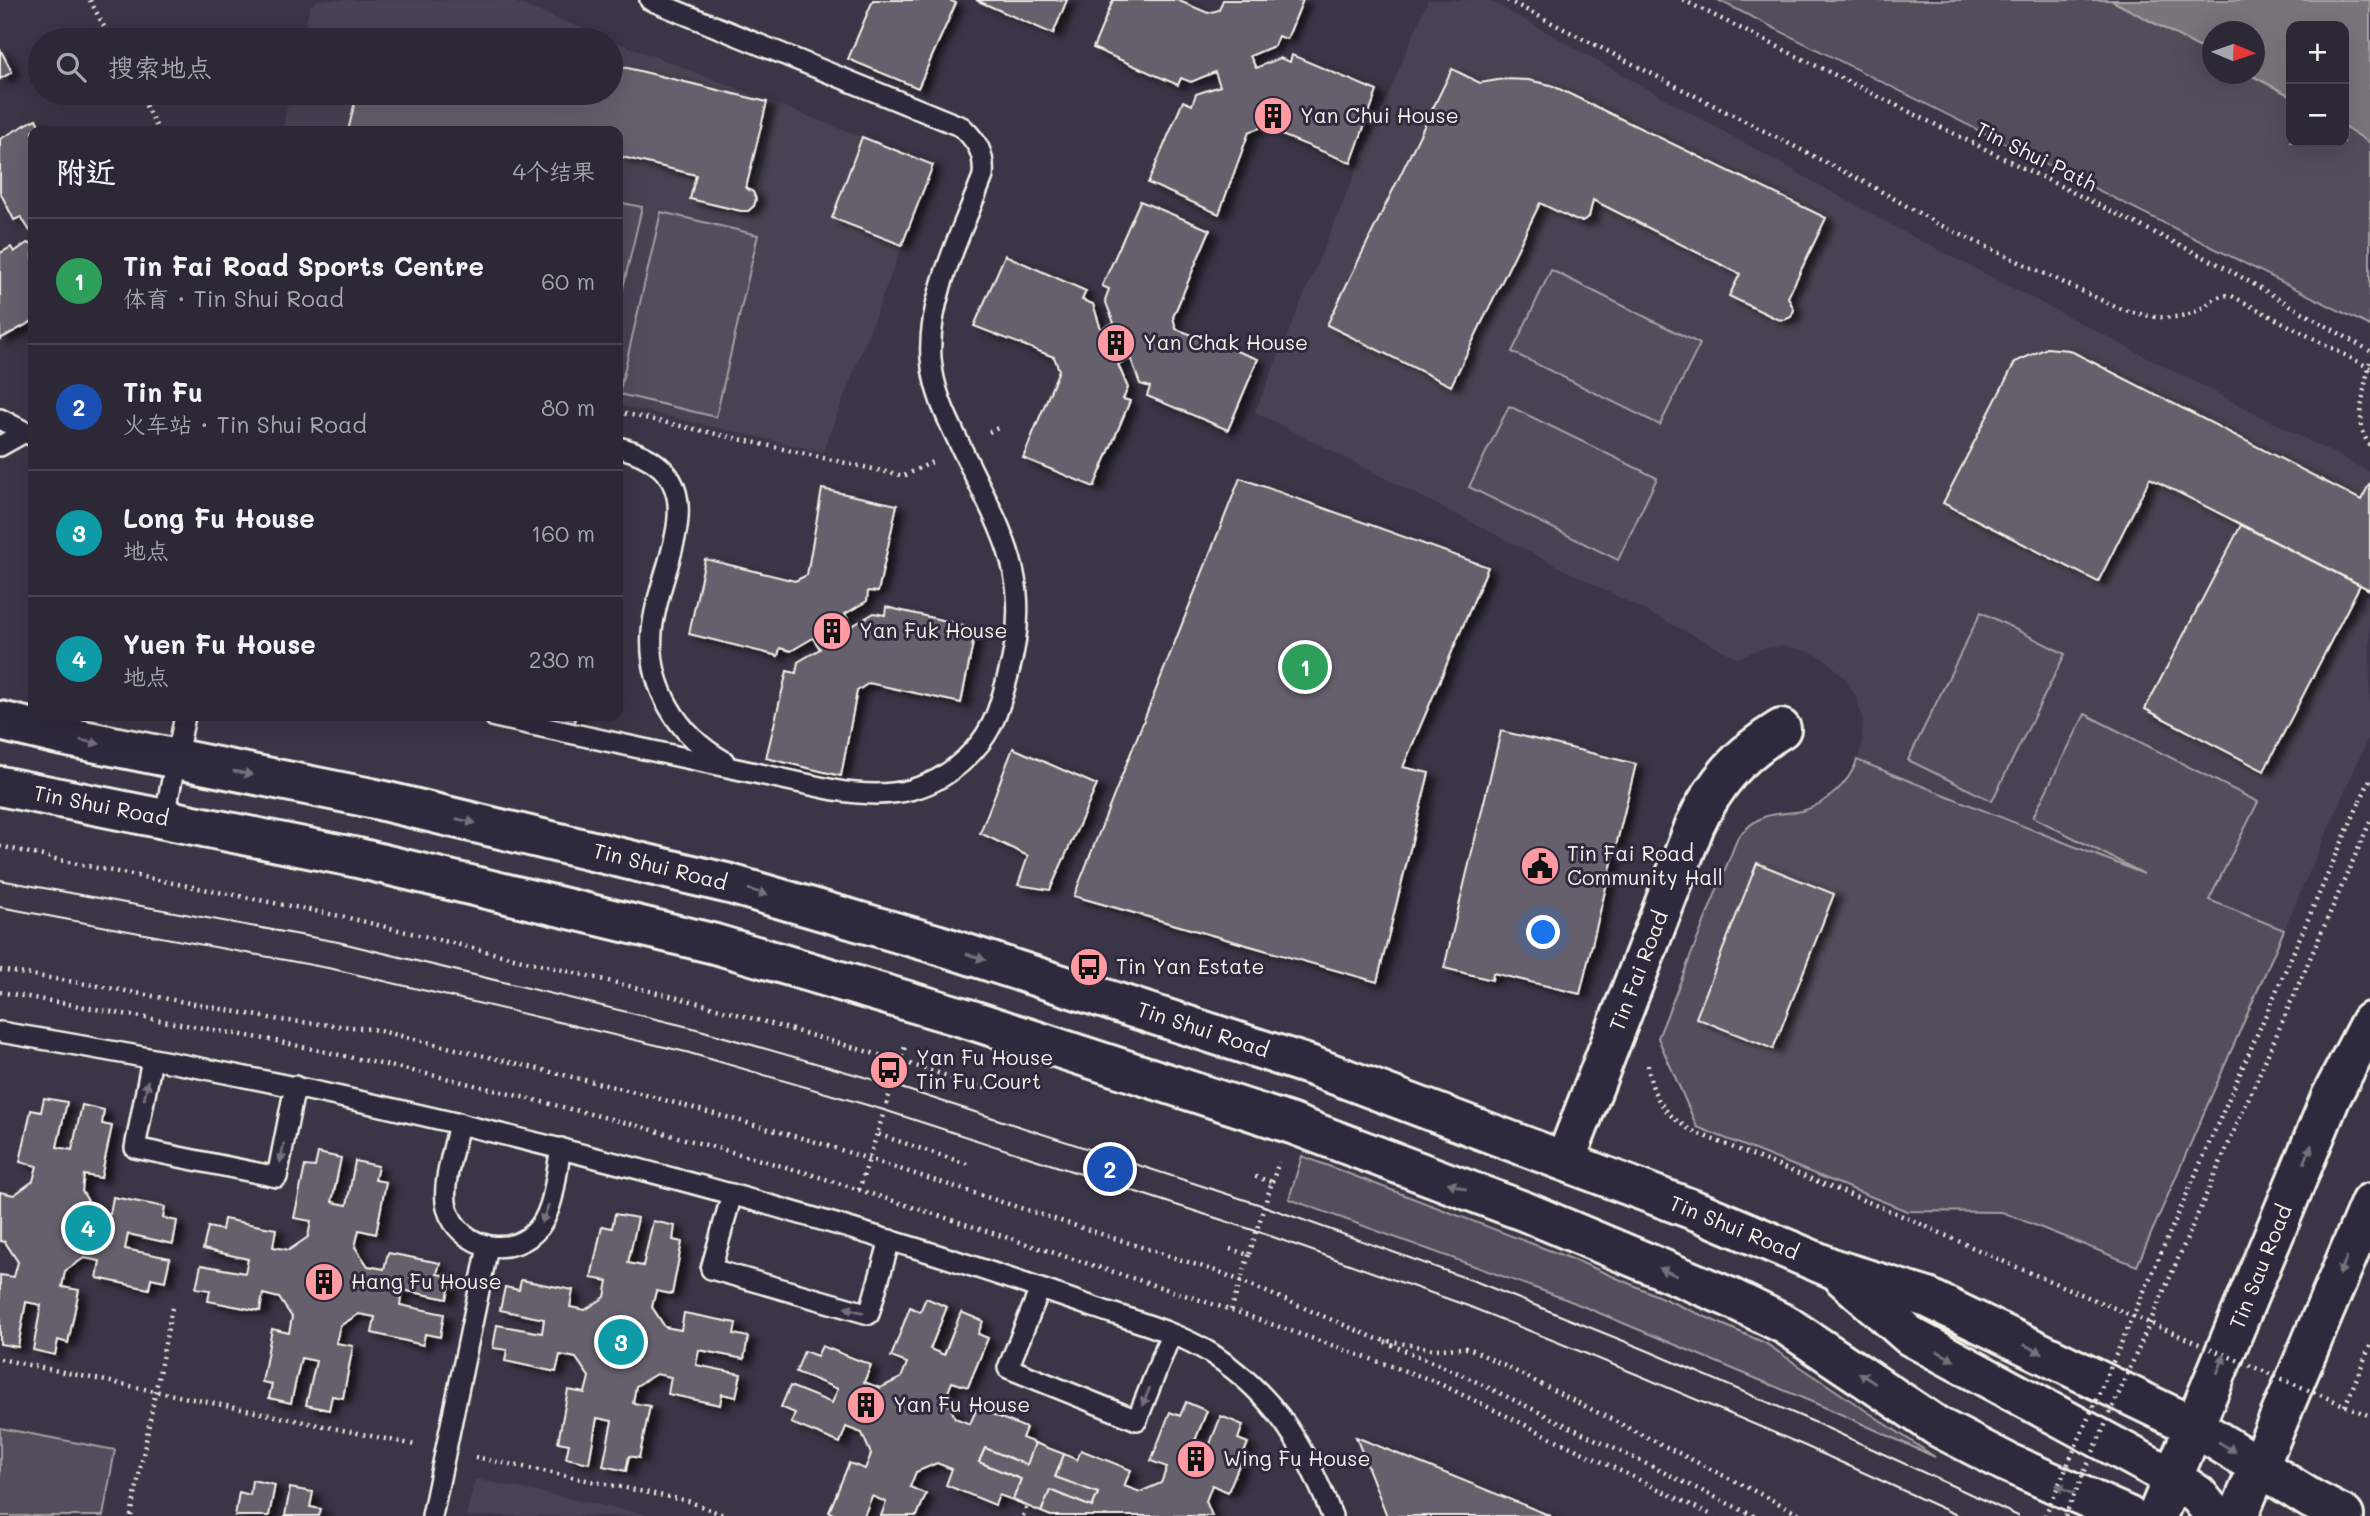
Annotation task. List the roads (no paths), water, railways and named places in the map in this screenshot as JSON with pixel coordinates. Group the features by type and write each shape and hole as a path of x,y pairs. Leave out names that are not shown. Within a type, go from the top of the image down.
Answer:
{"main road":[{"name":"Tin Shui Road","path":"0,721 371,798 730,884 936,944 1312,1066 1702,1213 1834,1269 1928,1298 2195,1427 2311,1499 2344,1516"},
{"name":"Tin Fai Road","path":"1565,1161 1706,801 1720,779 1738,759 1781,729"},
{"name":"Tin Shui Road","path":"0,786 358,858 715,944 972,1020 1292,1124 1526,1212 1731,1298 1786,1325 1938,1427 2006,1462 2128,1516"},
{"name":"Tin Sau Road","path":"2157,1516 2331,1097 2370,1022"},
{"path":"2238,1516 2370,1203"},
{"path":"1834,1269 1910,1336 2173,1478 2198,1495 2215,1516"}],"lane":[{"path":"514,721 861,795 888,795 914,790 939,779 961,764 980,744 995,722 1014,658 1018,622 1013,561 1004,536 944,413 935,386 931,359 935,304 983,176 981,150 973,137 962,127 650,0"},
{"path":"0,419 28,433"},
{"path":"0,446 28,434"},
{"path":"623,448 639,452 664,472 673,486 678,504 679,522 652,629 652,655 657,681 667,705 681,726 700,745 722,760 745,770"},
{"path":"164,819 184,721"},
{"path":"0,1032 295,1086 561,1148 890,1240 1171,1334 1212,1354 1243,1377 1270,1403 1311,1464 1332,1516"},
{"path":"152,1059 135,1148 277,1177 295,1086"},
{"path":"459,1123 447,1185 447,1206 454,1224 469,1239 488,1247 508,1247 527,1240 541,1225 549,1206 561,1148"},
{"path":"732,1194 711,1269 869,1314 890,1240"},
{"path":"432,1516 488,1247"},
{"path":"1040,1289 1008,1368 1137,1420 1171,1334"}],"tram line":[{"path":"0,880 338,942 693,1028 892,1085 1264,1206 1477,1282 1814,1422 2018,1516"},
{"path":"0,907 333,969 686,1052 884,1110 1256,1231 1468,1306 1803,1445 1959,1516"}],"place":[{"name":"Yan Chui House","path":"1273,116"},
{"name":"Yan Chak House","path":"1116,343"},
{"name":"Yan Fuk House","path":"832,631"},
{"name":"Tin Fai Road Sports Centre","path":"1305,667"},
{"name":"Tin Fai Road Community Hall","path":"1540,866"},
{"name":"Tin Yan Estate","path":"1089,967"},
{"name":"Yan Fu House Tin Fu Court","path":"889,1070"},
{"name":"Tin Fu","path":"1110,1169"},
{"name":"Yuen Fu House","path":"88,1228"},
{"name":"Hang Fu House","path":"324,1282"},
{"name":"Long Fu House","path":"621,1342"},
{"name":"Yan Fu House","path":"866,1405"},
{"name":"Wing Fu House","path":"1196,1459"}]}
